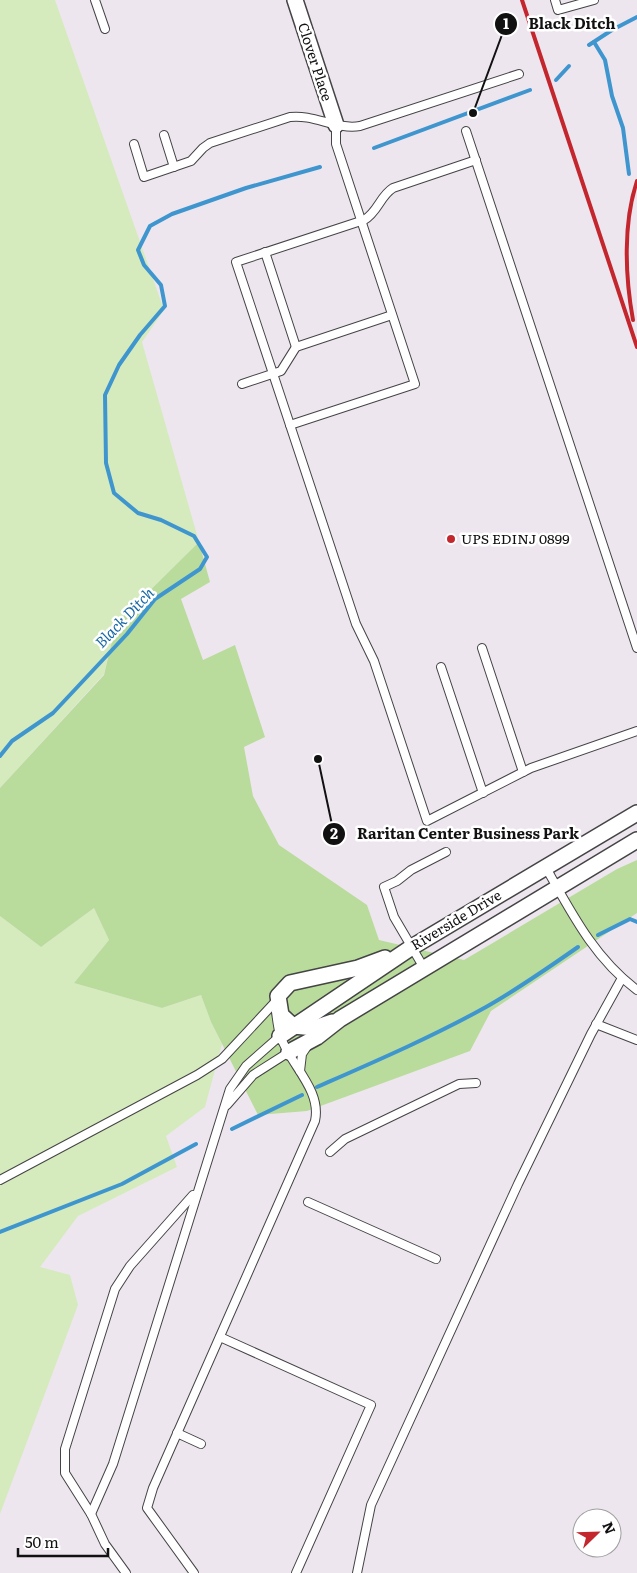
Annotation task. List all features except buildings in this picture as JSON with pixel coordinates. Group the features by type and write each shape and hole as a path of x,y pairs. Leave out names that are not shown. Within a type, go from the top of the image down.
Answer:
{"street":[{"name":"Clover Place","path":"294,0 336,125"},
{"name":"Riverside Drive","path":"280,1036 412,947 637,812"},
{"name":"Riverside Drive","path":"289,1052 317,1037 340,1019 637,840"},
{"path":"340,1019 315,1028 293,1026 281,1015 277,1000 281,990 290,983 358,968 412,947"}],"lane":[{"path":"95,0 105,29"},
{"path":"555,0 558,10 594,0"},
{"path":"134,144 144,176 191,161 210,143 290,117 303,117 351,127 364,125 519,74"},
{"path":"290,425 415,384 336,144 336,125"},
{"path":"466,131 637,648"},
{"path":"164,134 174,167"},
{"path":"476,160 394,188 381,198 372,214 361,221 236,262 356,624 374,661 427,821 523,772 637,731"},
{"path":"265,252 296,347"},
{"path":"242,384 273,374 284,368 296,347 392,315"},
{"path":"482,648 523,772"},
{"path":"441,667 483,793"},
{"path":"424,968 394,918 384,886 397,881 411,870 446,852"},
{"path":"545,866 588,939 622,978 637,990"},
{"path":"357,1573 371,1505 518,1184 596,1024 622,978"},
{"path":"194,1573 146,1508 177,1433 315,1121 316,1104 280,1036 276,1010 277,1000"},
{"path":"0,1180 197,1075 222,1059 277,1000"},
{"path":"596,1024 637,1040"},
{"path":"91,1514 113,1464 162,1310 196,1192 230,1089 240,1074 262,1050 280,1036"},
{"path":"300,1071 302,1054 317,1037"},
{"path":"223,1111 253,1075 289,1052"},
{"path":"330,1152 345,1139 459,1084 476,1083"},
{"path":"126,1573 106,1544 91,1514 65,1474 64,1460 70,1433 112,1295 125,1273 196,1192"},
{"path":"308,1202 436,1259"},
{"path":"220,1337 371,1405 296,1573"},
{"path":"177,1433 200,1444"}],"shaded area":[{"path":"0,0 637,0 637,1573 0,1573"}],"green space":[{"path":"0,0 55,0 164,310 142,342 199,542 116,624 104,674 0,788"},
{"path":"199,542 210,582 181,599 203,660 235,645 265,737 244,747 253,796 279,845 367,905 379,940 464,960 617,869 637,860 637,913 491,1011 470,1051 307,1111 258,1115 211,1022 201,995 162,1008 74,983 109,940 94,908 41,947 0,916 0,788 104,675 116,624"},
{"path":"94,908 109,940 74,983 162,1008 201,995 222,1044 205,1107 166,1136 177,1167 78,1216 40,1267 70,1275 78,1305 0,1514 0,916 41,947"}],"waterway":[{"name":"Black Ditch","path":"589,45 637,17"},
{"path":"594,42 605,60 612,96 623,128 629,174"},
{"name":"Black Ditch","path":"556,80 569,66"},
{"name":"Black Ditch","path":"374,148 530,90"},
{"name":"Black Ditch","path":"0,756 12,741 53,713 127,634 155,599 200,569 207,557 194,536 161,520 138,513 114,493 106,463 105,395 119,365 140,335 165,306 161,285 144,265 138,250 150,226 172,214 246,188 320,167"},
{"path":"598,935 630,919 637,922"},
{"path":"317,1087 403,1049 466,1018 510,993 578,947"},
{"path":"232,1129 302,1095"},
{"path":"0,1232 122,1184 196,1144"}],"railway":[{"path":"522,0 637,347"},
{"path":"633,320 628,286 627,232 632,197 637,181"}],"place":[{"name":"Black Ditch","path":"473,113"},
{"name":"UPS EDINJ 0899","path":"451,539"},
{"name":"Raritan Center Business Park","path":"318,759"}]}
